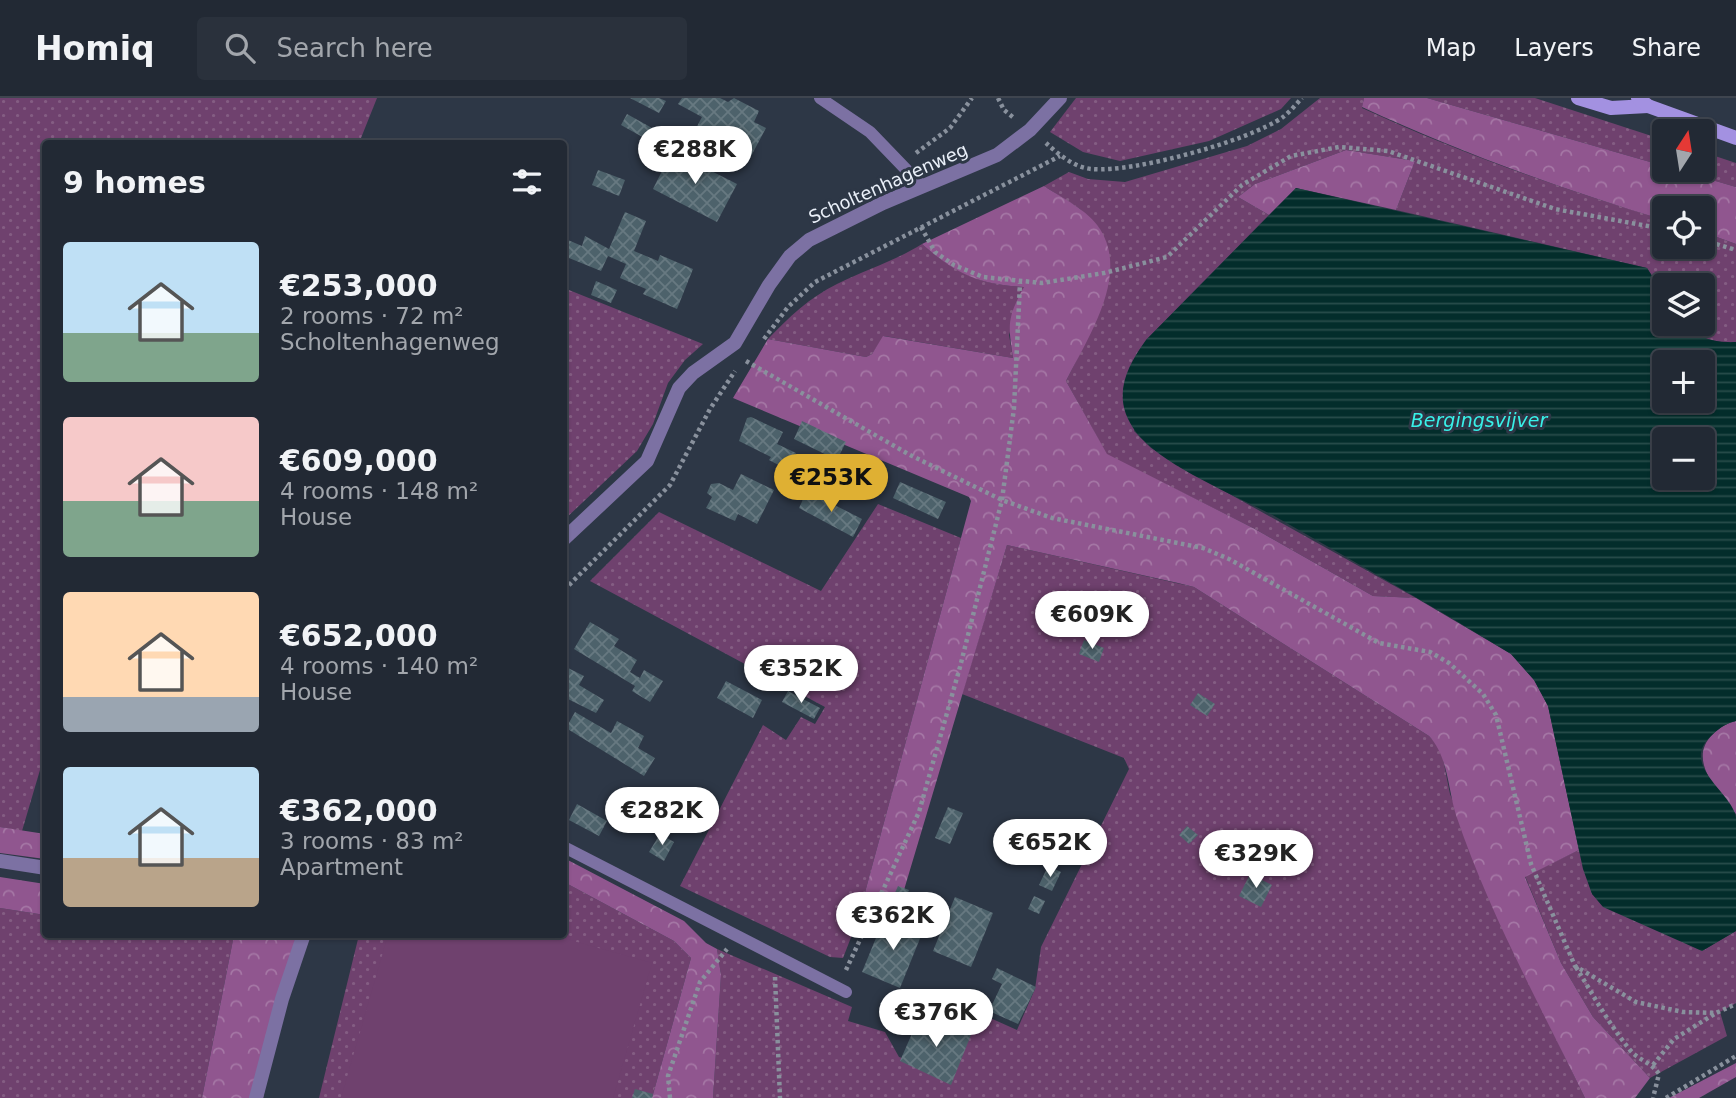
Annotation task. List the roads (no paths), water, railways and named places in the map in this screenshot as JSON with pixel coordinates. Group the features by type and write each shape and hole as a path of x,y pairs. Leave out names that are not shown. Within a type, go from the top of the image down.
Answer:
{"main road":[{"path":"1577,98 1611,108 1643,102 1736,138"}],"street":[{"name":"Scholtenhagenweg","path":"567,536 647,460 679,388 694,373 735,344 769,285 790,256 809,240 922,186 997,155 1030,130 1060,98"},
{"path":"0,861 42,867"},
{"path":"256,1098 282,999 303,938"}],"lane":[{"path":"820,98 870,132 922,186"},
{"path":"567,848 739,934 842,989"}],"water":[{"name":"Bergingsvijver","path":"1296,188 1647,268 1652,276 1652,336 1702,336 1722,342 1736,342 1736,721 1721,727 1709,738 1702,749 1701,759 1705,770 1727,799 1736,818 1736,931 1702,951 1603,907 1592,894 1583,869 1548,706 1534,680 1511,654 1276,517 1163,457 1136,432 1124,408 1124,384 1132,362 1146,340"}]}
